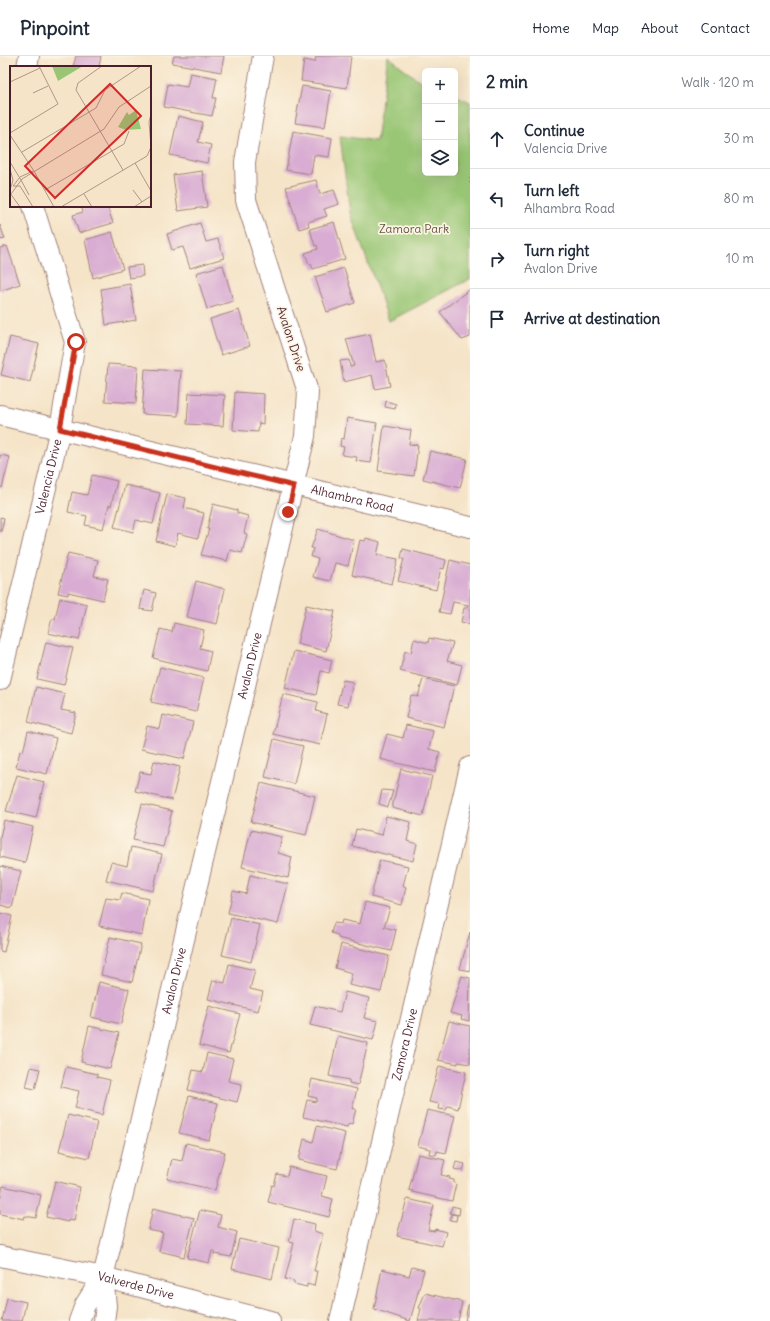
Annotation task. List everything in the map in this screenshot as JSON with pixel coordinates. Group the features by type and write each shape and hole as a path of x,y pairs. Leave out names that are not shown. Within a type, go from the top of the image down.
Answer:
{"street":[{"path":"27,66 29,56"},
{"name":"Avalon Drive","path":"79,1321 85,1306 103,1277 305,436 308,392 246,200 245,162 264,56"},
{"name":"Valencia Drive","path":"0,680 60,429 76,342 33,207"},
{"name":"Alhambra Road","path":"0,415 470,527"},
{"name":"Zamora Drive","path":"340,1321 470,767"},
{"name":"Valverde Drive","path":"0,1256 103,1277 270,1321"},
{"name":"Avalon Drive","path":"103,1277 106,1306 104,1321"}],"path":[{"path":"470,174 470,183"}],"green space":[{"name":"Zamora Park","path":"388,56 422,82 422,176 458,176 458,96 470,102 470,279 389,321 350,213 340,136 376,141"}],"building":[{"path":"76,56 101,56 99,66 73,66"},
{"path":"174,56 224,56 221,72 172,63"},
{"path":"316,56 351,56 347,88 301,81 304,60 315,62"},
{"path":"190,73 217,78 213,98 216,98 212,116 164,107 168,84 187,87"},
{"path":"302,86 331,91 325,127 295,123"},
{"path":"178,116 203,122 198,142 211,145 207,163 170,155"},
{"path":"293,131 332,138 329,157 314,155 311,174 286,170"},
{"path":"202,171 207,207 178,211 173,175"},
{"path":"316,180 320,194 334,190 339,204 324,209 327,216 308,222 309,226 299,229 286,187"},
{"path":"81,207 107,207 113,223 79,233 73,215 83,212"},
{"path":"334,222 345,259 313,269 311,264 309,264 305,253 318,249 317,245 315,246 310,229"},
{"path":"200,223 206,242 218,239 224,258 190,268 183,247 172,250 167,234"},
{"path":"0,225 5,239 0,240"},
{"path":"112,232 123,269 93,278 85,240"},
{"path":"7,246 20,284 0,291 0,248"},
{"path":"142,265 143,276 129,278 127,267"},
{"path":"223,265 233,301 207,309 196,273"},
{"path":"344,268 355,303 327,312 315,277"},
{"path":"130,284 136,320 106,325 101,289"},
{"path":"470,289 470,337 462,340 440,312"},
{"path":"239,310 250,346 221,355 210,319"},
{"path":"370,334 376,362 385,360 390,386 375,389 372,375 344,382 340,361 349,360 350,367 354,366 346,339"},
{"path":"10,337 39,344 30,382 1,375"},
{"path":"108,364 138,366 136,403 105,401"},
{"path":"145,369 181,371 178,416 142,414"},
{"path":"235,392 264,394 263,424 259,423 258,432 233,430"},
{"path":"189,393 225,395 223,426 187,424"},
{"path":"386,401 396,404 395,409 385,407"},
{"path":"347,418 377,423 371,463 356,461 357,457 342,455 344,447 340,446 341,438 344,439"},
{"path":"384,426 411,430 409,444 418,445 414,476 378,471"},
{"path":"430,451 467,459 460,488 423,479"},
{"path":"0,455 10,457 2,488 0,487"},
{"path":"92,475 117,481 111,506 109,505 103,529 85,525 87,516 68,512 72,492 87,495"},
{"path":"125,485 160,493 153,524 136,520 133,532 114,527"},
{"path":"167,494 186,498 184,508 204,513 198,538 178,533 175,546 156,541"},
{"path":"213,504 237,510 237,513 248,516 244,533 247,534 242,553 230,550 227,561 201,555 209,529 207,529"},
{"path":"0,517 4,518 1,532 0,531"},
{"path":"318,529 354,540 348,566 335,563 330,581 313,577 318,559 311,557 313,548 311,548"},
{"path":"366,538 380,542 377,555 398,559 392,584 352,575 360,540 365,541"},
{"path":"403,549 446,560 444,569 441,568 436,590 398,581 404,559 401,558"},
{"path":"68,553 98,560 94,576 108,579 103,600 68,592 68,595 58,593"},
{"path":"450,560 470,565 470,624 461,622 464,608 467,608 468,605 453,602 450,614 439,612"},
{"path":"196,581 225,589 217,624 187,617"},
{"path":"144,590 156,593 152,611 140,609"},
{"path":"60,598 87,604 79,640 48,633 52,619 55,619"},
{"path":"306,605 335,611 326,651 297,644"},
{"path":"174,623 204,630 200,648 211,651 207,671 153,658 160,629 172,632"},
{"path":"429,638 453,643 447,661 462,665 457,685 400,671 405,651 411,653 414,639 428,643"},
{"path":"46,642 73,648 64,685 37,679"},
{"path":"294,651 332,660 329,673 321,671 316,695 285,688"},
{"path":"160,667 204,678 196,712 151,702"},
{"path":"423,679 454,686 444,727 406,718 411,695 418,697"},
{"path":"343,680 353,682 348,706 337,704"},
{"path":"36,687 65,694 61,710 76,713 71,733 28,722"},
{"path":"283,694 318,702 316,711 327,714 320,745 273,734"},
{"path":"163,715 193,722 184,759 141,749 147,726 160,729"},
{"path":"406,725 433,731 429,749 440,752 435,772 380,759 387,734 403,738"},
{"path":"28,731 56,738 47,774 16,767 20,751 23,752"},
{"path":"274,739 303,746 294,784 265,777"},
{"path":"154,761 180,767 172,800 135,791 140,772 151,774"},
{"path":"401,769 432,776 423,816 392,808"},
{"path":"17,775 44,782 36,818 6,811"},
{"path":"261,783 315,796 306,835 251,822"},
{"path":"382,790 393,791 388,807 379,804"},
{"path":"142,804 172,811 163,847 133,840"},
{"path":"386,816 411,822 407,841 417,844 413,861 352,846 356,829 382,835"},
{"path":"4,820 33,827 25,863 0,857 0,837"},
{"path":"251,830 282,837 278,853 292,857 288,878 242,867"},
{"path":"131,847 162,854 153,891 106,880 111,862 127,866"},
{"path":"380,860 408,866 403,886 406,887 402,905 371,897"},
{"path":"0,866 21,871 12,908 0,905"},
{"path":"250,875 288,884 278,924 228,913 233,891 246,894"},
{"path":"122,893 148,899 142,935 99,926 106,898 120,900"},
{"path":"365,902 390,908 384,927 396,930 391,951 338,938 338,935 331,933 334,923 341,924 342,920 360,924"},
{"path":"0,913 12,916 4,952 0,951"},
{"path":"231,918 260,925 251,962 222,955"},
{"path":"470,932 470,971 460,969"},
{"path":"110,937 141,944 132,982 101,975"},
{"path":"341,944 389,956 381,992 349,985 352,973 335,968"},
{"path":"229,964 255,970 250,989 263,992 258,1011 208,999 213,980 225,983"},
{"path":"462,976 470,978 469,1021 461,1019 462,1016 450,1013"},
{"path":"99,982 129,989 121,1024 91,1017"},
{"path":"345,992 369,998 364,1018 378,1021 373,1040 310,1025 315,1006 340,1012"},
{"path":"209,1006 240,1014 229,1053 199,1045"},
{"path":"449,1021 470,1026 470,1064 458,1062 458,1064 438,1060"},
{"path":"89,1026 119,1033 110,1069 81,1062"},
{"path":"338,1036 368,1043 358,1085 349,1083 349,1080 329,1076"},
{"path":"207,1053 233,1059 228,1081 242,1084 237,1102 188,1090 193,1070 203,1072"},
{"path":"439,1066 466,1072 458,1109 448,1106 446,1110 439,1109 440,1104 429,1102"},
{"path":"31,1067 40,1069 35,1089 26,1087"},
{"path":"66,1067 97,1074 97,1077 110,1080 102,1115 75,1108 79,1091 61,1087"},
{"path":"312,1079 357,1089 352,1109 356,1109 352,1124 349,1123 347,1127 303,1117 307,1100 316,1102 317,1098 308,1096"},
{"path":"189,1096 218,1103 209,1140 179,1133"},
{"path":"427,1110 455,1116 446,1153 437,1151 436,1155 429,1154 430,1149 418,1146"},
{"path":"68,1115 97,1122 89,1158 59,1151"},
{"path":"317,1126 345,1133 337,1169 299,1160 304,1139 313,1142"},
{"path":"186,1143 225,1152 215,1190 167,1179 172,1159 182,1161"},
{"path":"418,1154 445,1160 441,1175 450,1177 449,1179 454,1180 454,1183 456,1184 452,1201 409,1190"},
{"path":"456,1162 465,1164 463,1171 454,1169"},
{"path":"289,1167 327,1176 322,1196 333,1199 329,1217 268,1202 272,1185 274,1186 277,1174 287,1176"},
{"path":"55,1181 80,1187 74,1221 68,1220 68,1222 46,1217"},
{"path":"3,1186 41,1195 36,1218 25,1216 24,1219 0,1214 0,1199"},
{"path":"407,1199 434,1205 428,1230 435,1231 435,1229 446,1232 442,1246 397,1236"},
{"path":"452,1206 460,1208 459,1215 450,1213"},
{"path":"153,1208 194,1218 184,1257 159,1251 163,1233 148,1230"},
{"path":"200,1210 221,1215 218,1227 237,1232 231,1257 214,1254 215,1251 212,1251 209,1263 187,1258"},
{"path":"452,1214 457,1215 456,1221 450,1220"},
{"path":"294,1219 315,1224 314,1231 323,1234 314,1271 317,1271 314,1286 307,1284 307,1287 294,1284 294,1281 285,1279 294,1243 289,1242"},
{"path":"239,1239 279,1248 272,1279 232,1269"},
{"path":"412,1267 424,1270 410,1321 374,1309 382,1269 409,1276"},
{"path":"425,1293 462,1302 458,1321 418,1321 421,1309 419,1308"},
{"path":"7,1298 26,1302 22,1321 2,1321"},
{"path":"468,1305 470,1305 470,1321 465,1321"}],"route":[{"path":"76,342 60,429 294,486 288,512"}]}
